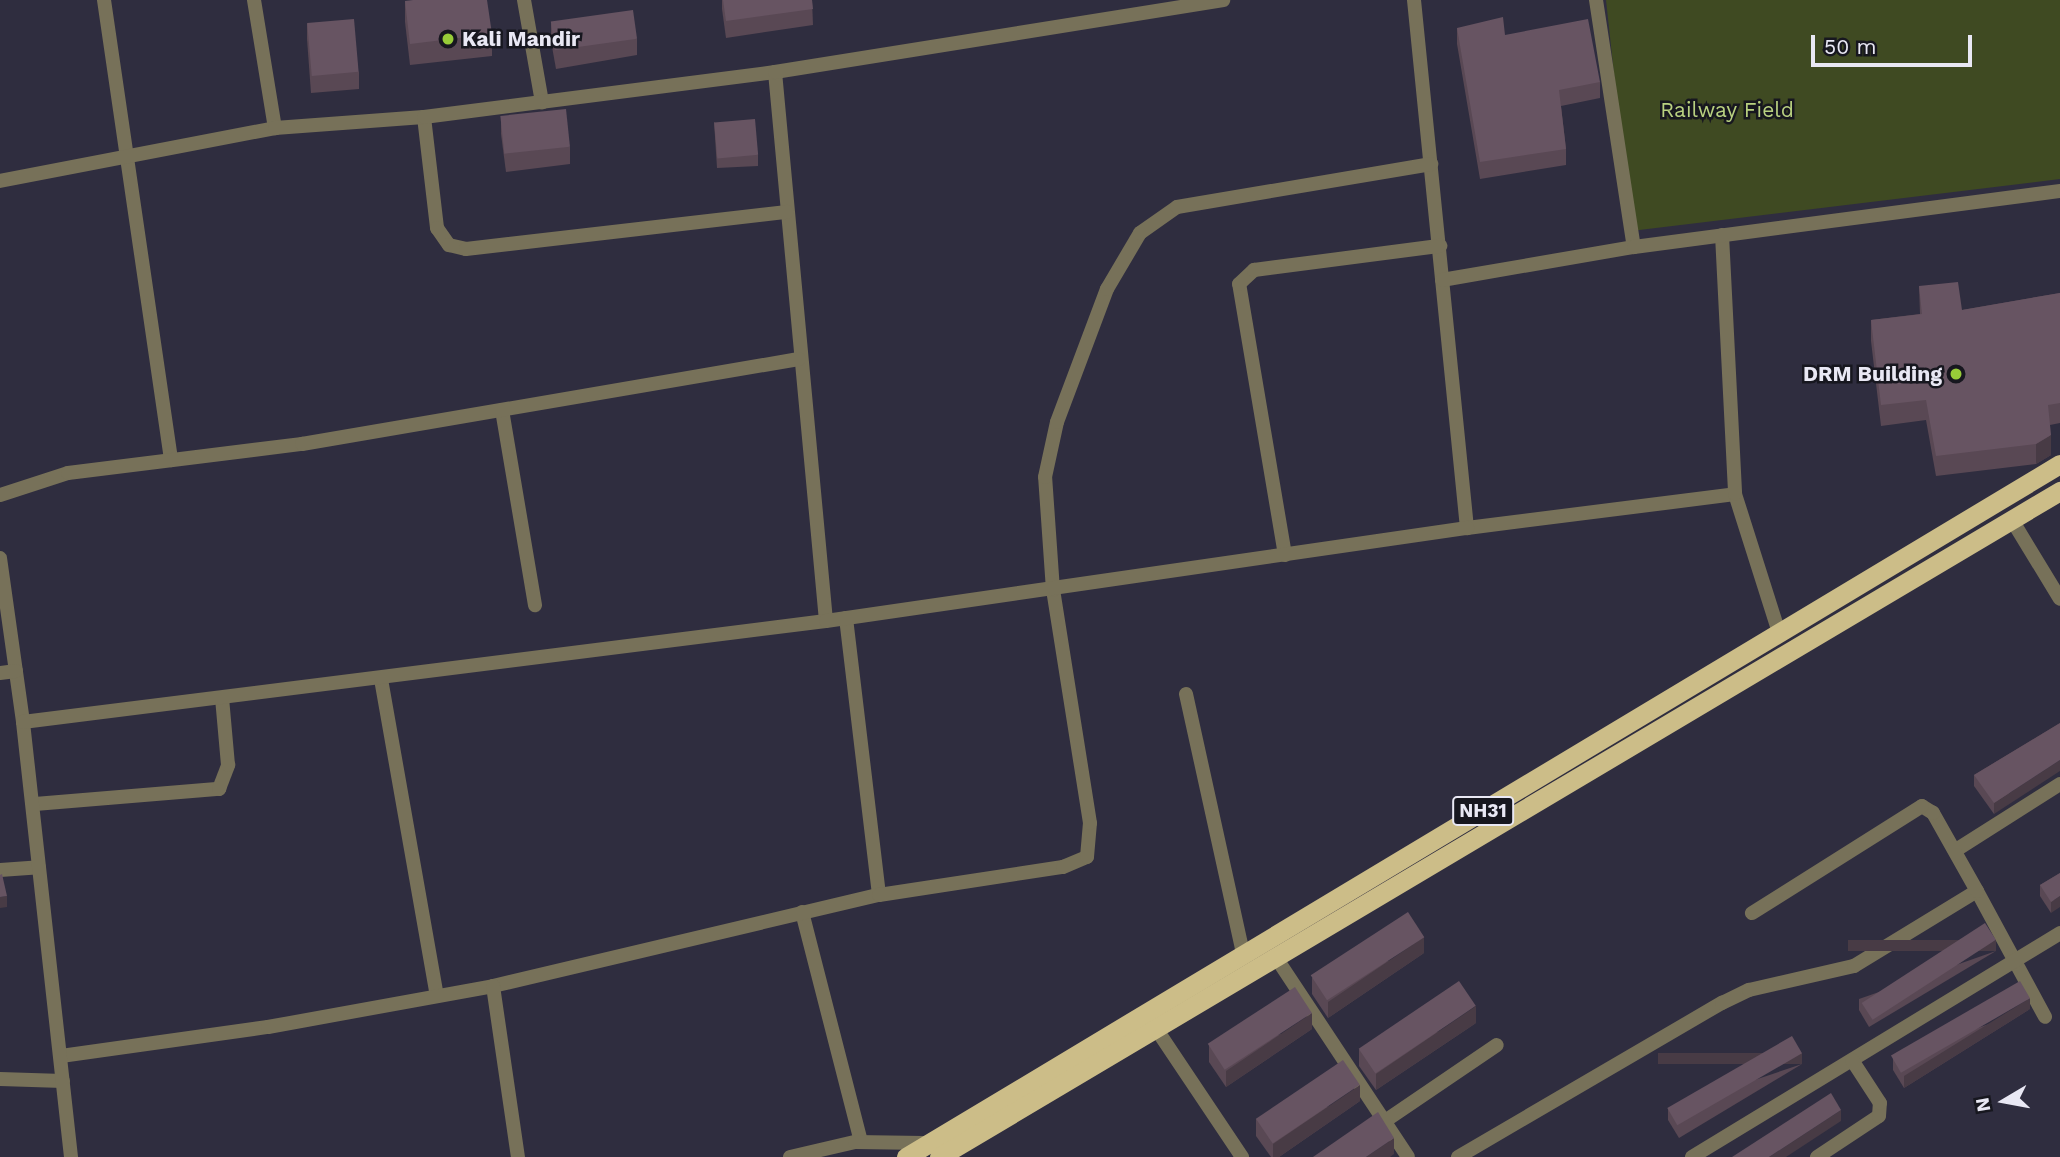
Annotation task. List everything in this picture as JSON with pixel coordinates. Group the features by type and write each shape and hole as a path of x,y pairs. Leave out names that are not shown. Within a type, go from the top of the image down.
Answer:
{"highway":[{"name":"NH31","path":"906,1157 924,1143 2060,464"},
{"name":"NH31","path":"939,1157 1157,1030 2060,491"}],"street":[{"path":"104,0 171,460"},
{"path":"254,0 275,128"},
{"path":"524,0 542,102"},
{"path":"0,181 275,128 424,117 775,72 1223,0"},
{"path":"1413,0 1467,528"},
{"path":"1595,0 1634,247"},
{"path":"775,72 799,359 826,621"},
{"path":"424,117 437,228 449,245 466,249 787,212"},
{"path":"61,1056 493,986 879,895 1063,867 1087,857 1090,823 1053,590 1045,477 1051,447 1107,289 1140,233 1177,207 1431,164"},
{"path":"1442,280 1634,247 2060,191"},
{"path":"1722,235 1735,494 1779,633"},
{"path":"1285,555 1238,284 1254,270 1440,246"},
{"path":"0,495 68,473 502,410 799,359"},
{"path":"502,410 535,605"},
{"path":"23,722 826,621 1467,528 1735,494"},
{"path":"2012,520 2060,599"},
{"path":"0,558 35,804 39,867 61,1056 57,1081 71,1157"},
{"path":"846,618 879,895"},
{"path":"0,673 16,671"},
{"path":"381,679 437,996"},
{"path":"1186,694 1243,953"},
{"path":"35,804 219,789 228,765 222,698"},
{"path":"1956,850 2060,784"},
{"path":"1752,913 1913,808 1933,813 1956,850 2045,1017"},
{"path":"0,870 39,867"},
{"path":"1458,1157 1722,1003 1749,990 1854,966 1977,891"},
{"path":"802,912 861,1142"},
{"path":"1692,1157 2060,933"},
{"path":"1277,958 1408,1157"},
{"path":"493,986 518,1157"},
{"path":"1157,1030 1242,1157"},
{"path":"1385,1121 1497,1045"},
{"path":"1817,1157 1879,1116 1880,1102 1852,1060"},
{"path":"0,1079 57,1081"},
{"path":"790,1157 861,1142 924,1143"}],"green space":[{"name":"Railway Field","path":"1606,0 2060,0 2060,179 1631,231"}],"building":[{"path":"487,0 492,34 410,44 405,1"},
{"path":"723,0 812,0 813,9 726,21"},
{"path":"633,10 637,39 555,50 551,22"},
{"path":"1503,17 1505,35 1588,19 1600,82 1559,90 1566,149 1480,162 1457,28"},
{"path":"354,19 359,72 312,76 307,23"},
{"path":"566,109 570,147 504,154 500,116"},
{"path":"755,119 758,155 717,158 714,123"},
{"path":"1958,282 1962,310 2060,293 2060,403 2048,405 2051,435 2036,444 1936,456 1926,400 1881,405 1871,320 1922,314 1919,286"},
{"path":"2060,723 2060,760 1994,803 1974,775"},
{"path":"2060,873 2060,896 2051,902 2040,885"},
{"path":"2,874 7,896 0,897 0,875"},
{"path":"1408,912 1424,937 1327,1000 1311,975"},
{"path":"1985,923 1996,940 1873,1020 1862,1003"},
{"path":"1459,981 1476,1006 1375,1074 1359,1049"},
{"path":"2020,981 2030,998 1901,1073 1891,1056"},
{"path":"1295,987 1312,1013 1225,1070 1208,1044"},
{"path":"1792,1036 1802,1053 1677,1125 1667,1108"},
{"path":"1343,1060 1360,1085 1273,1144 1256,1119"},
{"path":"1831,1093 1841,1110 1769,1157 1732,1157"},
{"path":"1378,1112 1394,1138 1366,1157 1313,1157"}],"place":[{"name":"Kali Mandir","path":"448,39"},
{"name":"DRM Building","path":"1956,374"}]}
